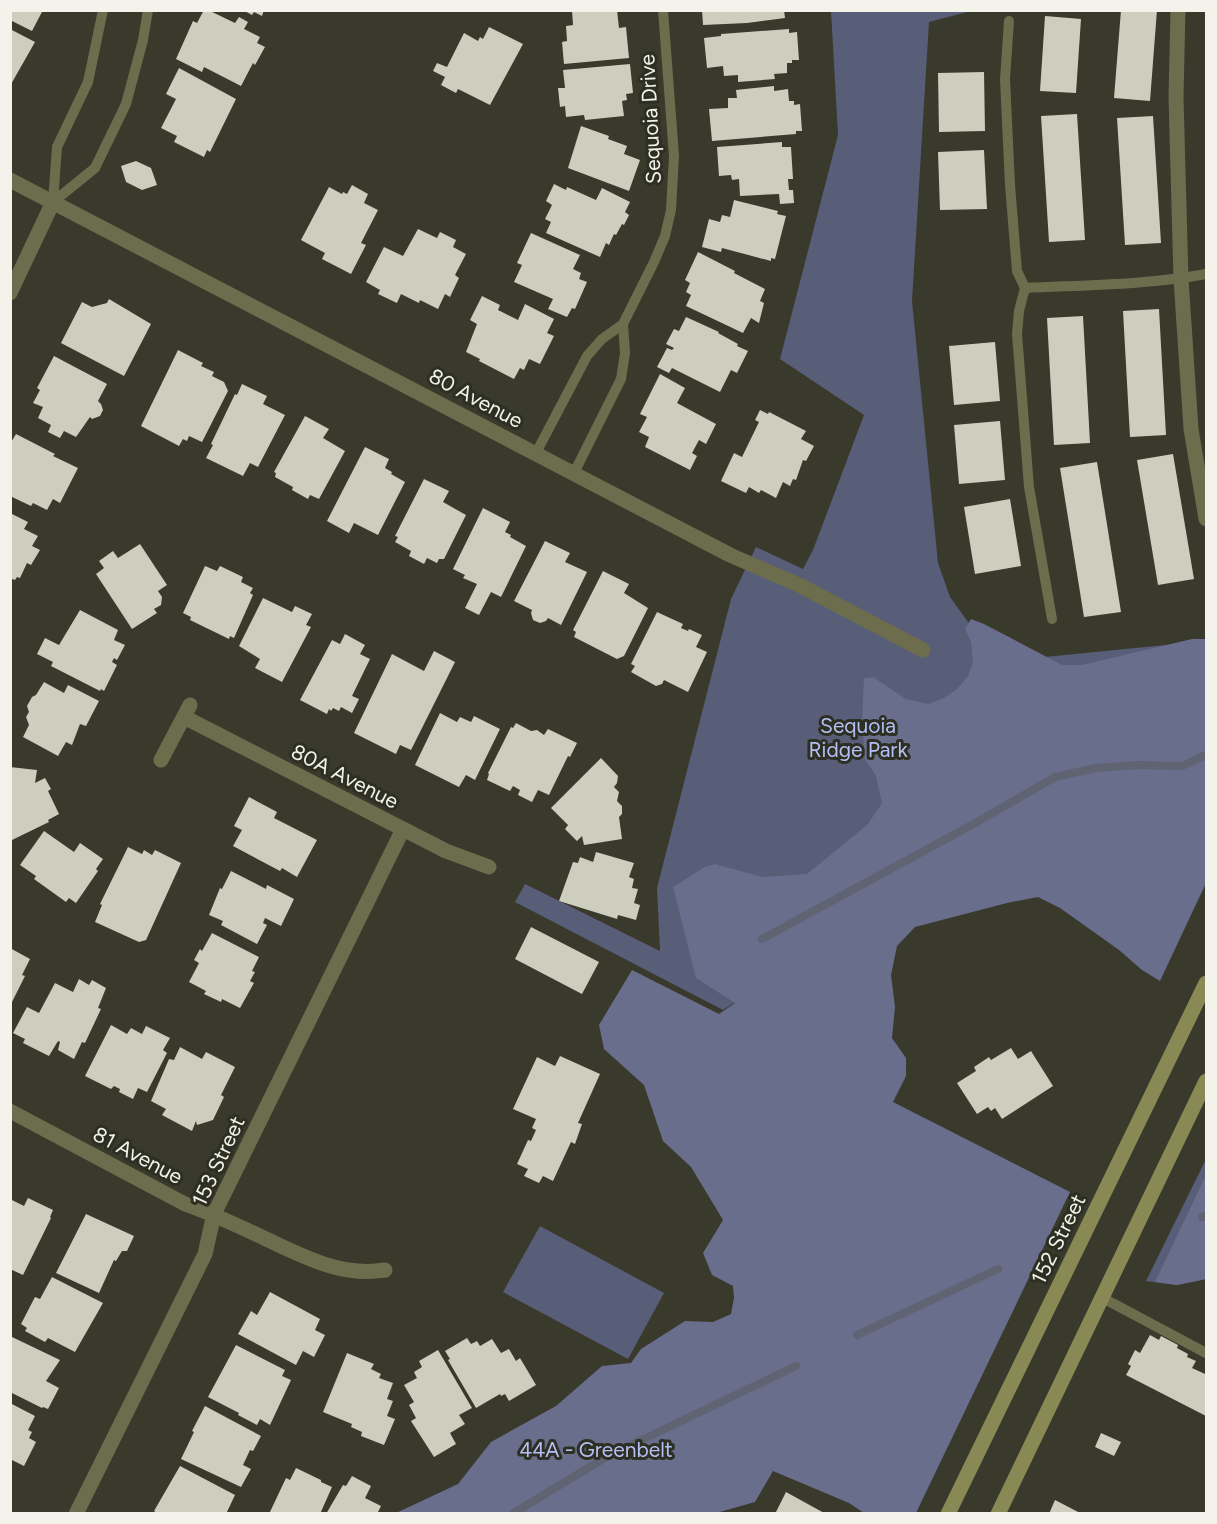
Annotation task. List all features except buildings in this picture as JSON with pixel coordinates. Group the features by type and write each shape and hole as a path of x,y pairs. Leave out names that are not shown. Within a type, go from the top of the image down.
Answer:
{"main road":[{"name":"152 Street","path":"948,1514 1206,983"},
{"path":"998,1514 1206,1081"}],"street":[{"path":"1178,10 1176,97 1181,279 1191,429 1206,519"},
{"name":"80 Avenue","path":"10,180 730,555 801,586 923,650"},
{"path":"10,293 53,202"},
{"name":"80A Avenue","path":"161,760 187,711 446,851 489,867"},
{"name":"153 Street","path":"76,1514 205,1254 214,1214 404,829"},
{"name":"81 Avenue","path":"10,1111 182,1202 214,1214 322,1265 348,1271 385,1270"}],"lane":[{"path":"53,202 57,147 88,82 103,10"},
{"path":"53,202 95,168 126,104 143,40 148,10"},
{"name":"Sequoia Drive","path":"536,453 587,356 602,339 623,324 665,236 671,210 674,156 663,10"},
{"path":"1009,21 1005,79 1017,271 1025,288 1019,311 1017,334 1025,449 1029,487 1053,619"},
{"path":"1025,288 1181,279 1206,274"},
{"path":"574,473 621,379 625,353 623,324"},
{"path":"1101,1297 1206,1353"}],"green space":[{"name":"Sequoia Ridge Park","path":"831,11 971,11 929,22 912,301 938,563 950,597 968,622 991,643 1024,659 1206,641 1095,774 723,1010 515,902 525,884 660,951 657,888 731,599 756,547 803,569 813,550 864,415 780,359 838,135"},
{"name":"44A - Greenbelt","path":"971,619 1062,665 1082,665 1192,639 1206,639 1206,883 1160,981 1060,908 1038,897 915,927 897,946 891,975 895,1007 892,1038 906,1058 906,1076 893,1102 1070,1192 916,1513 864,1513 849,1503 773,1471 755,1502 716,1513 396,1513 458,1484 491,1442 556,1406 602,1366 631,1363 641,1349 685,1321 713,1322 731,1314 734,1298 733,1286 712,1275 703,1253 723,1220 691,1167 663,1141 644,1085 604,1049 599,1025 632,970 719,1014 735,1003 696,978 673,887 705,867 715,864 762,877 807,874 868,824 882,803 876,776 865,759 862,722 864,678 873,677 906,699 928,704 944,698 957,689 968,676 973,663 971,642 965,629"},
{"path":"1206,1159 1206,1279 1177,1285 1146,1281"},
{"path":"1206,1175 1206,1279 1177,1285 1155,1282"},
{"path":"540,1226 664,1293 628,1359 503,1292"}],"waterway":[{"path":"762,939 1055,777 1096,768 1138,765 1182,766 1206,755"},
{"path":"1202,1217 1206,1216"},
{"path":"857,1335 998,1269"},
{"path":"512,1514 608,1456 796,1366"}]}
